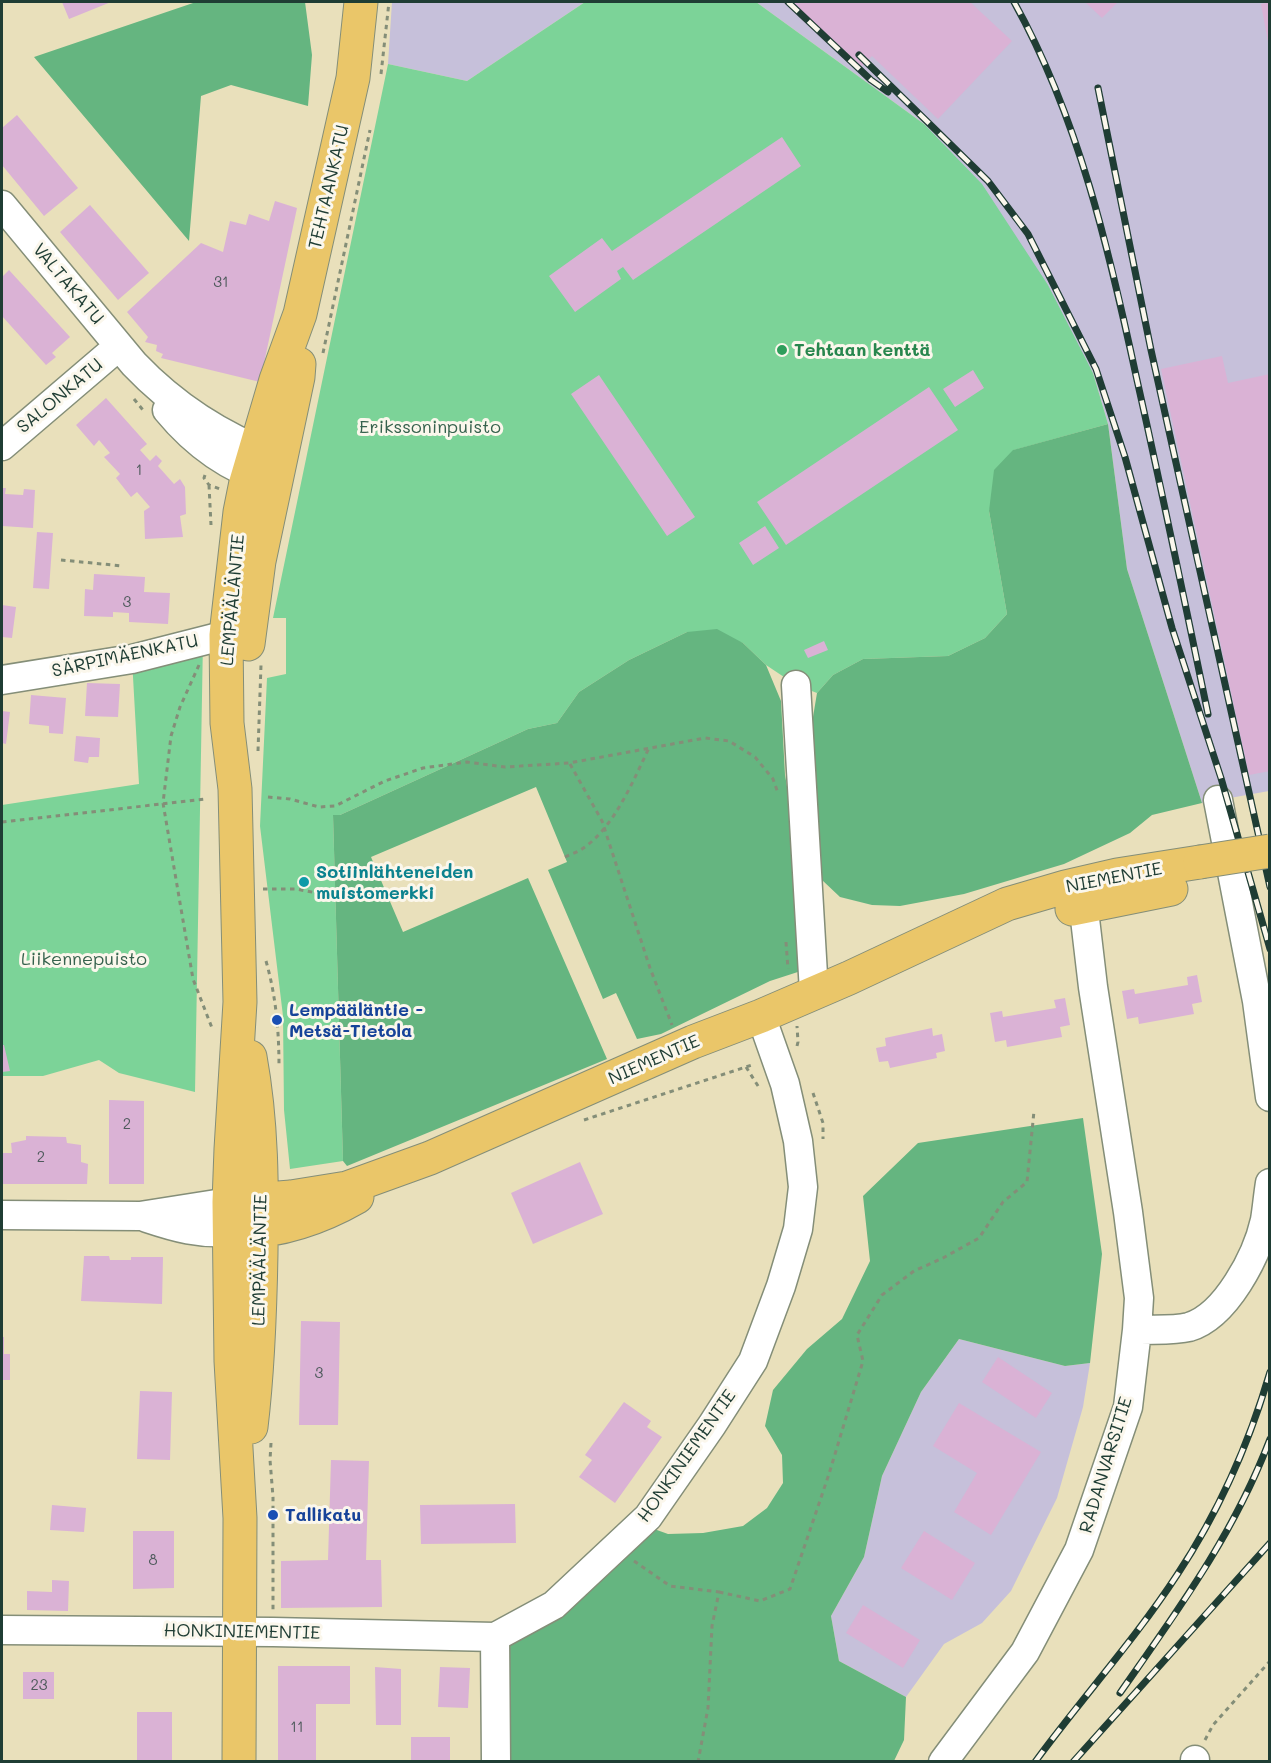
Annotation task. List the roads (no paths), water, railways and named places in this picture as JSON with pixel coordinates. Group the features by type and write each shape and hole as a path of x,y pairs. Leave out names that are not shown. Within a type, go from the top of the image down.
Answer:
{"main road":[{"name":"TEHTAANKATU","path":"339,2 368,68"},
{"name":"TEHTAANKATU","path":"361,2 368,68"},
{"name":"TEHTAANKATU","path":"265,466 298,377 300,314 354,78 368,68"},
{"name":"LEMPÄÄLÄNTIE","path":"262,1199 260,1119 240,1002 220,794 227,723 227,643 239,522 265,466"},
{"name":"NIEMENTIE","path":"241,1222 262,1199 347,1188 409,1166 693,1042 761,1016 804,984 899,955 923,951 1073,897 1202,872 1269,851"},
{"name":"NIEMENTIE","path":"1202,872 1269,870"},
{"name":"LEMPÄÄLÄNTIE","path":"239,1761 240,1518 231,1361 241,1222 231,1149 240,1002"},
{"name":"NIEMENTIE","path":"241,1222 331,1212 409,1166"}],"street":[{"name":"VALTAKATU","path":"2,205 157,388 265,466"},
{"name":"SALONKATU","path":"2,446 127,355"},
{"name":"SÄRPIMÄENKATU","path":"2,680 227,643"},
{"path":"796,685 804,984"},
{"path":"1218,800 1257,1001 1269,1097"},
{"name":"RADANVARSITIE","path":"943,1761 1025,1652 1079,1550 1128,1407 1139,1299 1128,1212 1093,987 1073,897"},
{"name":"HONKINIEMENTIE","path":"2,1630 495,1637 554,1605 648,1517 712,1425 753,1360 798,1229 803,1187 798,1141 785,1084 761,1016"},
{"path":"1137,1330 1188,1328 1206,1319 1225,1302 1248,1266 1264,1222 1269,1183"},
{"path":"2,1215 140,1216 187,1231 210,1233 241,1222"},
{"path":"495,1637 496,1761"}],"railway":[{"path":"788,2 871,80 888,92"},
{"path":"1014,2 1057,92 1103,234 1146,422 1208,714"},
{"path":"859,55 988,181 1028,234 1096,369 1125,457 1172,628 1221,778 1270,949"},
{"path":"1098,88 1151,350 1270,887"},
{"path":"1035,1762 1143,1623 1192,1551 1219,1503 1242,1452 1270,1372"},
{"path":"1120,1693 1222,1539 1256,1474 1270,1439"},
{"path":"1073,1762 1270,1543"}],"place":[{"name":"Tehtaan kenttä","path":"782,350"},
{"name":"Sotiinlähteneiden muistomerkki","path":"304,882"},
{"name":"Lempääläntie - Metsä-Tietola","path":"277,1020"},
{"name":"Tallikatu","path":"273,1515"}],"park label":[{"name":"Erikssoninpuisto","path":"430,427"},
{"name":"Liikennepuisto","path":"84,959"}]}
